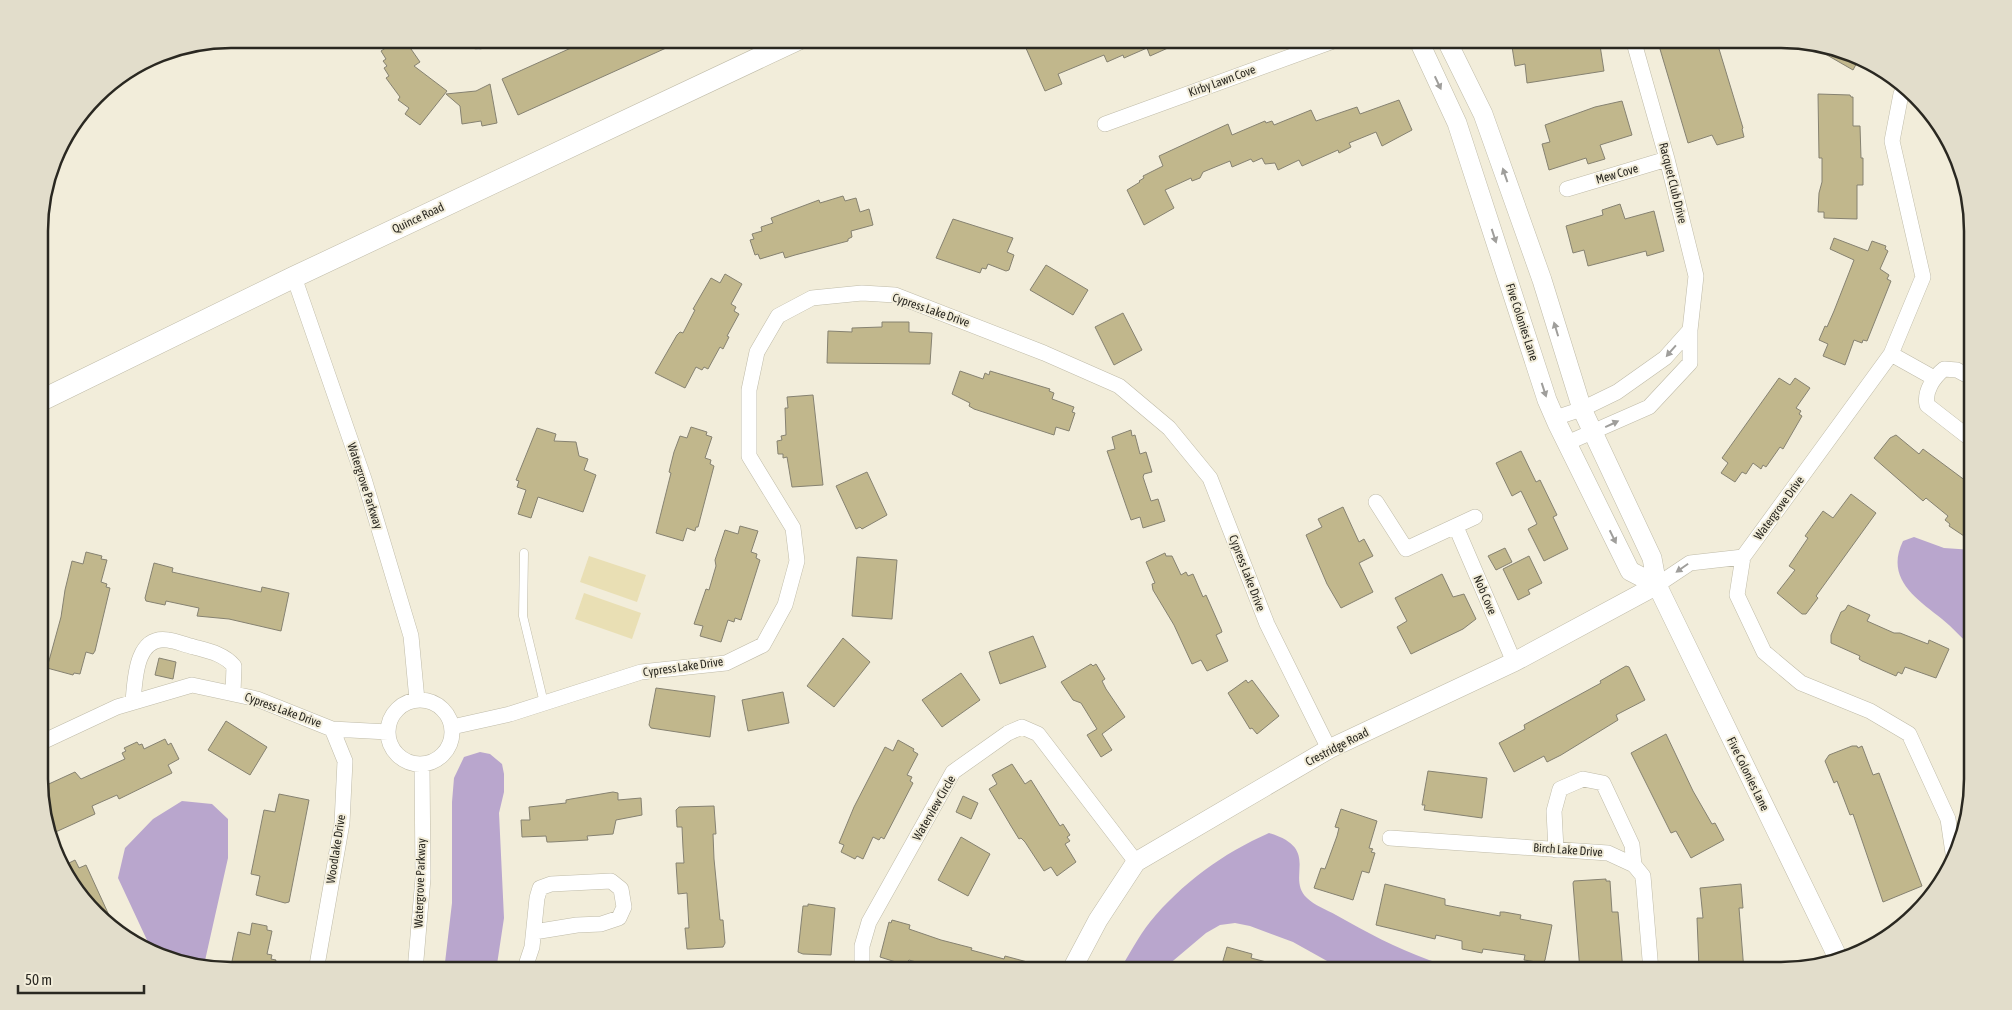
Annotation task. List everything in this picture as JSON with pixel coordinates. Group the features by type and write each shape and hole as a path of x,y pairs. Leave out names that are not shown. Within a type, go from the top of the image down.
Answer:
{"main road":[{"name":"Quince Road","path":"48,397 779,48"}],"street":[{"name":"Kirby Lawn Cove","path":"1105,124 1314,48"},
{"name":"Five Colonies Lane","path":"1422,48 1457,123 1554,418 1630,571 1657,586"},
{"name":"Five Colonies Lane","path":"1450,48 1483,114 1542,280 1582,409 1592,434 1652,558 1657,586 1836,954"},
{"name":"Racquet Club Drive","path":"1567,444 1649,407 1690,363 1690,330 1696,276 1667,159 1636,48"},
{"name":"Watergrove Drive","path":"1902,93 1892,141 1923,277 1891,354 1743,557 1737,595 1764,652 1801,683 1870,711 1909,734 1948,819 1952,847"},
{"path":"1457,123 1483,114"},
{"name":"Mew Cove","path":"1567,189 1667,159"},
{"name":"Watergrove Parkway","path":"294,278 364,479 411,636 417,700"},
{"name":"Cypress Lake Drive","path":"452,727 510,714 641,672 726,662 763,645 785,604 797,560 793,528 749,456 749,390 757,352 778,316 812,298 862,293 895,295 1044,353 1118,386 1169,428 1210,478 1267,624 1329,749"},
{"path":"1554,418 1582,409 1617,392 1665,358 1690,330"},
{"path":"1891,354 1934,378"},
{"path":"1964,374 1957,370 1944,369 1934,378 1926,398 1927,405 1964,434"},
{"path":"1376,502 1406,549 1475,517"},
{"name":"Nob Cove","path":"1456,527 1514,662"},
{"path":"1657,586 1690,563 1743,557"},
{"name":"Crestridge Road","path":"1076,962 1098,920 1136,862 1329,749 1514,662 1657,586"},
{"path":"133,702 136,667 145,650 153,642 166,640 227,657 234,666 233,692"},
{"name":"Cypress Lake Drive","path":"48,739 117,707 192,684 257,699 332,729 388,732"},
{"path":"417,700 436,704 449,718 452,727 449,748 433,762 422,764 402,759 390,742 388,732 394,714 408,703 417,700"},
{"name":"Waterview Circle","path":"862,962 862,946 869,922 953,772 1008,733 1022,727 1038,734 1136,862"},
{"name":"Woodlake Drive","path":"318,962 342,823 344,761 332,729"},
{"name":"Watergrove Parkway","path":"416,962 423,878 422,764"},
{"path":"1556,850 1554,811 1560,788 1583,779 1603,783 1632,845 1634,864 1643,876 1650,962"},
{"name":"Birch Lake Drive","path":"1390,838 1608,853 1634,864"},
{"path":"526,962 534,932 537,898 540,888 551,884 611,881 621,889 624,907 619,918 601,924 577,924 534,932"}],"lane":[{"path":"524,553 523,616 544,703"}],"shaded area":[{"path":"1914,537 1944,548 1964,549 1964,640 1946,622 1913,595 1906,586 1900,576 1898,566 1898,554 1903,541"},
{"path":"589,556 646,575 637,602 580,582"},
{"path":"584,593 641,613 632,639 575,619"},
{"path":"480,752 490,754 502,764 504,774 504,792 499,813 504,918 497,962 445,962 452,903 452,802 454,778 464,757"},
{"path":"182,801 212,804 228,819 228,858 205,961 172,953 148,943 118,878 125,848 153,819"},
{"path":"1269,833 1285,840 1294,847 1299,855 1301,890 1313,903 1370,934 1434,962 1329,962 1293,942 1250,926 1235,923 1220,925 1206,933 1172,962 1125,962 1146,928 1175,895 1219,860"}],"building":[{"path":"386,48 412,48 411,49 420,62 414,66 447,91 420,125 405,114 409,108 398,100 400,97 386,78 389,76 384,68 387,66 383,61 386,59 381,51"},
{"path":"571,48 666,48 518,115 502,79"},
{"path":"1026,48 1147,48 1124,58 1123,55 1107,62 1104,55 1058,74 1062,84 1045,91"},
{"path":"1147,48 1168,48 1150,56"},
{"path":"1512,48 1600,48 1604,71 1527,83 1525,64 1515,66"},
{"path":"1660,48 1719,48 1744,137 1717,145 1712,135 1688,143"},
{"path":"1822,52 1857,63 1853,70"},
{"path":"490,84 497,123 482,126 481,121 462,124 460,106 446,94 476,91"},
{"path":"1818,94 1850,95 1853,97 1853,126 1860,126 1861,158 1863,158 1863,185 1857,185 1857,219 1824,218 1824,212 1818,212 1819,193 1822,182 1822,158 1819,158"},
{"path":"1399,100 1412,130 1382,146 1376,132 1349,143 1351,147 1339,153 1338,150 1302,166 1299,160 1278,170 1275,163 1265,164 1262,158 1253,162 1251,159 1232,167 1230,161 1203,172 1200,178 1192,181 1191,178 1165,190 1174,208 1144,225 1127,190 1140,182 1144,178 1143,176 1163,166 1159,156 1228,124 1232,135 1265,121 1266,123 1272,121 1274,125 1311,110 1316,121 1357,107 1360,114"},
{"path":"1622,101 1632,135 1600,145 1605,159 1588,164 1586,158 1549,170 1542,144 1550,142 1545,125 1595,107"},
{"path":"843,196 845,201 856,198 860,212 869,209 873,225 851,231 852,237 848,241 785,258 783,252 760,259 758,254 755,255 750,240 754,239 752,234 762,231 761,227 773,223 771,218 819,200 820,203"},
{"path":"1620,204 1625,219 1654,211 1664,251 1647,256 1646,251 1588,266 1584,250 1573,253 1566,226 1603,215 1602,210"},
{"path":"953,219 1013,238 1007,252 1014,255 1009,270 1006,271 988,264 986,269 982,268 980,273 936,258"},
{"path":"1834,238 1868,251 1872,241 1886,246 1885,249 1888,251 1880,269 1889,275 1887,279 1891,281 1867,341 1863,340 1862,343 1854,340 1845,365 1823,356 1828,344 1819,340 1834,311 1854,260 1830,249"},
{"path":"1046,265 1088,290 1073,315 1030,290"},
{"path":"725,274 742,284 731,304 736,307 734,311 739,314 727,336 729,337 723,349 720,347 708,369 704,367 702,370 696,367 685,388 655,373 677,335 680,332 683,333 695,310 693,309 711,278 720,283"},
{"path":"1123,313 1142,350 1114,365 1095,327"},
{"path":"882,322 909,322 909,332 932,333 930,364 827,363 828,331 852,332 852,328 882,327"},
{"path":"960,371 983,379 985,373 989,375 990,371 1050,389 1049,391 1054,393 1052,399 1074,407 1072,412 1075,413 1069,431 1056,427 1054,435 974,409 969,406 970,403 952,394"},
{"path":"1779,378 1790,385 1795,378 1810,388 1796,408 1801,411 1799,414 1802,416 1783,449 1780,447 1766,467 1763,465 1761,469 1753,463 1746,474 1742,472 1735,482 1721,473 1728,463 1722,458"},
{"path":"813,395 823,485 792,487 787,457 783,458 783,454 778,454 777,441 782,440 781,436 786,435 785,408 788,408 787,397"},
{"path":"691,427 707,432 706,435 712,437 705,458 711,460 710,464 714,466 698,527 696,527 695,531 687,528 683,541 656,533 671,473 669,472 674,452 680,436 687,438"},
{"path":"537,428 556,434 554,441 576,442 579,456 588,459 584,470 596,475 583,512 538,497 531,518 518,514 526,490 517,487 519,481 516,480"},
{"path":"1131,430 1132,436 1135,435 1140,454 1146,452 1152,472 1144,474 1143,477 1151,501 1158,499 1165,521 1143,528 1140,517 1131,520 1107,451 1115,449 1112,437"},
{"path":"1896,435 1919,454 1923,449 1964,480 1964,536 1949,526 1950,524 1945,520 1948,516 1926,498 1923,501 1874,458 1890,438"},
{"path":"1521,451 1536,482 1540,480 1557,515 1553,517 1568,549 1544,561 1528,529 1537,524 1521,491 1512,496 1496,463"},
{"path":"867,472 887,515 862,529 860,527 856,529 836,486"},
{"path":"1851,494 1876,513 1816,596 1818,598 1806,614 1802,614 1777,593 1795,570 1789,566 1808,538 1805,536 1823,511 1833,518"},
{"path":"1343,507 1359,542 1364,539 1373,556 1359,563 1373,592 1341,608 1327,584 1306,535 1322,527 1318,519"},
{"path":"740,526 758,531 751,552 757,554 756,558 760,560 741,620 735,618 734,622 728,620 721,642 700,636 703,626 694,624 706,589 709,590 716,566 715,560 725,530 738,534"},
{"path":"1505,548 1512,562 1496,570 1488,556"},
{"path":"86,552 102,556 101,559 107,560 101,582 107,584 106,587 110,588 95,651 93,654 86,652 80,674 74,673 73,675 48,668 48,664 61,617 72,561 83,564"},
{"path":"1165,553 1166,556 1172,556 1181,575 1186,572 1188,576 1193,574 1203,597 1206,595 1221,629 1222,632 1216,635 1228,661 1207,671 1201,660 1192,664 1174,625 1153,590 1152,584 1155,583 1146,562"},
{"path":"1529,556 1542,583 1528,590 1530,594 1518,600 1503,569"},
{"path":"857,557 897,560 892,619 852,616"},
{"path":"154,563 173,568 172,572 261,592 262,587 289,593 281,631 229,619 197,616 199,608 166,601 165,605 146,601 145,598"},
{"path":"1442,574 1453,597 1464,594 1476,619 1463,629 1411,654 1397,627 1407,621 1395,598"},
{"path":"1848,605 1870,615 1867,621 1894,633 1900,633 1928,644 1929,640 1949,649 1936,678 1905,667 1902,674 1898,672 1896,676 1862,661 1859,659 1860,656 1831,643 1831,635 1841,612"},
{"path":"1033,636 1046,667 1000,684 989,652"},
{"path":"843,638 870,662 834,707 807,686"},
{"path":"159,658 176,662 173,679 155,675"},
{"path":"1091,664 1093,666 1096,664 1105,679 1102,681 1106,689 1125,717 1102,734 1112,750 1101,757 1087,735 1097,729 1081,703 1073,700 1061,682"},
{"path":"1626,666 1629,667 1645,700 1616,715 1618,720 1561,755 1547,762 1544,756 1514,772 1499,743 1525,729 1524,725 1601,683 1600,681"},
{"path":"961,673 980,700 942,727 922,700"},
{"path":"1246,680 1248,683 1252,680 1279,716 1257,734 1252,728 1250,729 1228,693"},
{"path":"656,688 715,696 710,737 651,728 649,725"},
{"path":"783,692 789,723 748,731 742,700"},
{"path":"226,721 267,747 250,775 208,750"},
{"path":"1666,734 1693,791 1712,824 1715,823 1724,840 1691,858 1676,831 1671,833 1631,753"},
{"path":"165,739 168,745 171,743 179,759 168,765 172,773 119,799 117,795 92,806 95,814 55,832 49,803 48,784 75,772 81,779 125,759 122,753 126,751 124,748 137,742 139,745 142,744 144,749"},
{"path":"898,740 914,749 913,751 918,754 907,775 912,777 910,781 913,783 884,839 881,837 879,840 873,837 863,859 857,856 855,859 841,852 844,845 839,843 854,807 885,747 893,751"},
{"path":"1852,746 1857,746 1858,748 1862,746 1873,775 1879,773 1922,886 1883,902 1853,814 1850,815 1837,781 1834,783 1825,761 1829,755"},
{"path":"1012,764 1025,784 1031,780 1060,826 1063,824 1070,835 1067,837 1070,841 1065,844 1076,862 1057,876 1051,867 1044,871 1025,842 1021,838 1019,839 989,789 997,784 992,775"},
{"path":"1428,771 1487,778 1482,818 1424,810 1425,805 1422,805"},
{"path":"613,792 618,793 618,800 641,798 642,815 616,820 613,834 587,836 588,840 551,842 547,842 546,836 522,837 521,820 530,820 529,807 566,803 566,800"},
{"path":"279,794 309,800 289,902 285,903 256,895 260,876 251,874 264,810 275,812"},
{"path":"963,796 978,803 971,819 956,812"},
{"path":"714,806 716,834 713,834 714,859 720,920 723,920 725,943 723,947 687,949 685,928 689,928 687,893 678,894 676,863 684,863 682,827 677,827 676,810 679,807"},
{"path":"1341,809 1377,821 1369,848 1373,849 1371,852 1375,853 1369,873 1362,871 1353,900 1314,888 1321,868 1325,869 1337,836 1339,828 1335,827"},
{"path":"961,837 990,854 968,896 938,880"},
{"path":"75,860 79,868 86,865 110,917 85,891 68,864"},
{"path":"1606,879 1606,881 1610,881 1612,912 1618,912 1622,962 1579,962 1574,881"},
{"path":"1385,884 1445,899 1445,905 1500,916 1500,912 1521,915 1520,919 1552,925 1545,960 1544,962 1537,962 1524,960 1525,955 1483,949 1482,953 1462,949 1462,941 1436,935 1435,939 1376,925"},
{"path":"1741,884 1743,908 1739,908 1743,962 1699,962 1697,918 1703,918 1700,888"},
{"path":"808,904 835,908 831,955 803,954 798,952 803,906 808,906"},
{"path":"892,920 910,925 909,929 972,948 971,950 1004,959 1005,956 1027,962 916,962 909,960 907,962 896,962 880,957 889,922 891,923"},
{"path":"252,923 267,926 267,930 272,931 267,954 272,955 271,959 276,960 275,962 232,962 238,932 250,935"},
{"path":"1227,947 1252,954 1251,958 1266,962 1223,962"}]}
